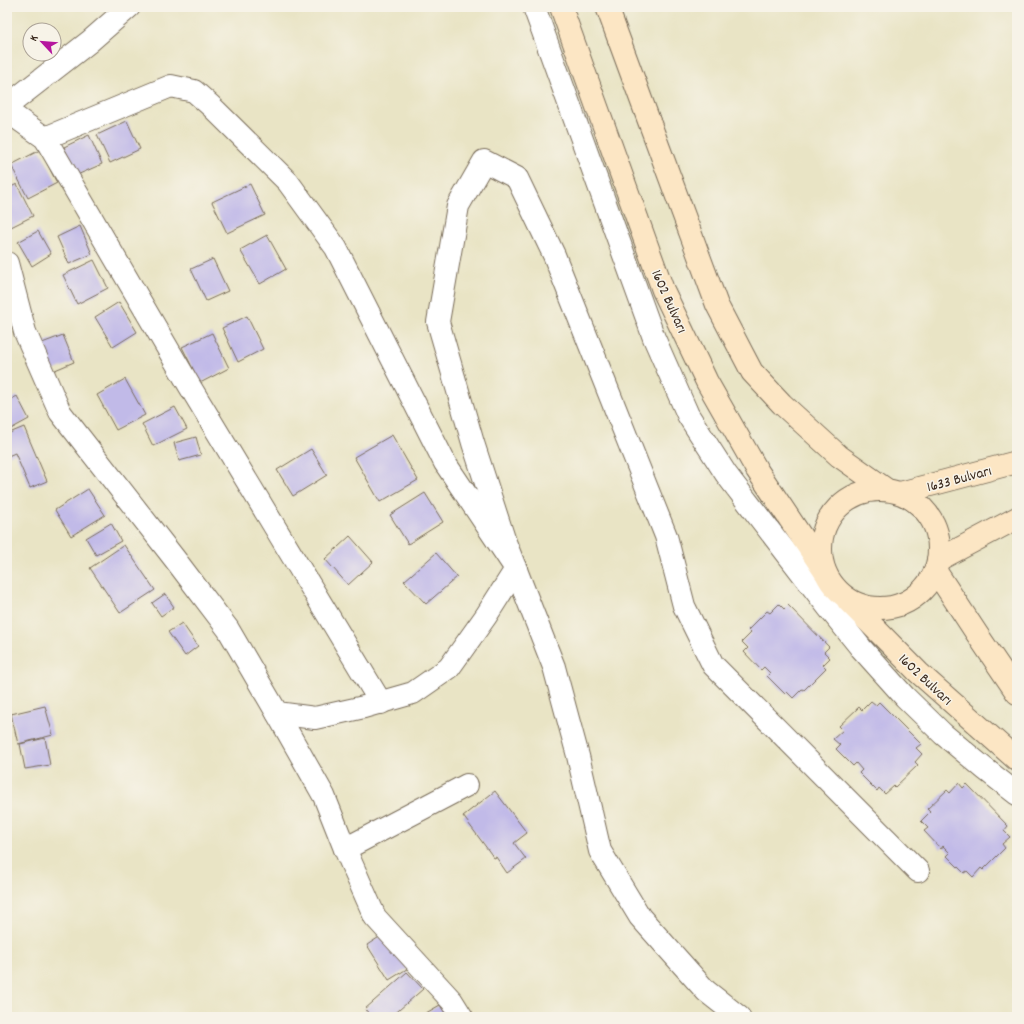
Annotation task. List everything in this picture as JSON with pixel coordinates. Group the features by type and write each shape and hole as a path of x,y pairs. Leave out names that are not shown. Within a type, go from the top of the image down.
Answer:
{"street":[{"path":"7,106 89,42 129,7"},
{"path":"534,7 654,338 688,414 726,474 861,648 905,697 943,734 1017,794"},
{"name":"1602 Bulvarı","path":"561,7 663,290 707,382 757,470 840,594 918,673 1017,760"},
{"path":"607,7 717,305 752,372 782,404 839,456 894,492 913,500 923,509 931,520 936,532 939,546 936,565 977,634 1017,693"},
{"path":"45,138 171,86 194,91 211,106 288,182 336,248 445,463 516,569"},
{"path":"7,111 45,138 189,385 381,703"},
{"path":"739,1017 706,991 640,917 600,851 578,756 554,667 505,542 473,443 438,322 458,206 484,161 517,178 554,255 666,536 684,606 713,665 918,871"},
{"path":"7,263 25,332 60,412 228,629 324,796 374,917 452,1001 462,1017"},
{"name":"1633 Bulvarı","path":"894,492 1017,462"},
{"name":"1602 Bulvarı","path":"825,572 821,559 820,545 828,519 837,508 847,499 860,493 873,490 894,492"},
{"path":"936,565 1017,518"},
{"name":"1602 Bulvarı","path":"840,594 852,602 865,607 894,607 907,602 919,594 928,583 936,565"},
{"path":"277,713 315,718 413,694 449,668 486,616 516,569"},
{"path":"345,849 467,785"}],"building":[{"path":"127,121 140,149 110,163 97,135"},
{"path":"89,135 102,164 77,175 64,147"},
{"path":"40,150 57,183 28,198 11,165"},
{"path":"17,184 33,216 7,229 7,189"},
{"path":"250,184 265,215 227,233 212,202"},
{"path":"80,226 92,254 69,264 57,237"},
{"path":"38,231 51,254 32,266 18,242"},
{"path":"267,235 286,269 260,284 240,250"},
{"path":"213,259 228,291 206,301 191,269"},
{"path":"94,260 108,288 77,304 63,275"},
{"path":"119,302 137,332 113,347 95,317"},
{"path":"247,316 263,349 238,362 222,328"},
{"path":"212,333 229,368 200,383 182,347"},
{"path":"63,335 74,362 48,373 37,345"},
{"path":"125,379 145,415 116,430 97,395"},
{"path":"17,396 29,419 7,431 7,402"},
{"path":"175,407 187,429 153,446 142,424"},
{"path":"24,427 47,481 30,488 15,453 8,456 7,453 7,434"},
{"path":"392,435 418,480 380,502 354,457"},
{"path":"196,437 201,455 179,461 174,443"},
{"path":"311,449 327,475 293,496 277,470"},
{"path":"88,489 105,515 71,536 55,510"},
{"path":"425,493 443,522 408,544 390,515"},
{"path":"111,523 121,541 96,555 86,538"},
{"path":"350,536 373,562 348,585 325,559"},
{"path":"124,545 155,590 120,613 90,568"},
{"path":"436,553 457,577 426,604 404,581"},
{"path":"165,594 174,607 161,616 152,603"},
{"path":"779,604 784,609 788,605 829,647 824,652 830,658 823,665 826,668 804,690 802,689 793,698 787,692 785,694 767,676 770,673 764,667 761,670 744,652 748,648 742,642 751,633 748,630 767,611 770,613"},
{"path":"182,623 198,646 185,656 168,632"},
{"path":"871,701 876,705 879,702 921,744 916,748 922,754 915,762 918,765 895,787 894,786 885,794 879,788 877,791 859,773 862,770 856,763 853,766 836,749 840,745 833,739 843,730 839,726 859,707 862,710"},
{"path":"45,706 53,735 18,744 11,714"},
{"path":"45,738 50,765 25,769 20,744"},
{"path":"959,783 963,788 967,784 1008,826 1004,831 1010,837 1002,844 1005,848 983,870 981,868 973,877 967,871 964,873 947,856 950,853 943,846 941,849 924,831 928,828 921,821 930,812 927,809 947,790 950,793"},
{"path":"495,791 527,833 514,843 526,859 507,873 463,816"},
{"path":"387,932 410,967 389,980 367,945"},
{"path":"407,972 423,989 391,1017 372,1017 365,1009"},
{"path":"440,1005 447,1017 419,1017"}]}
